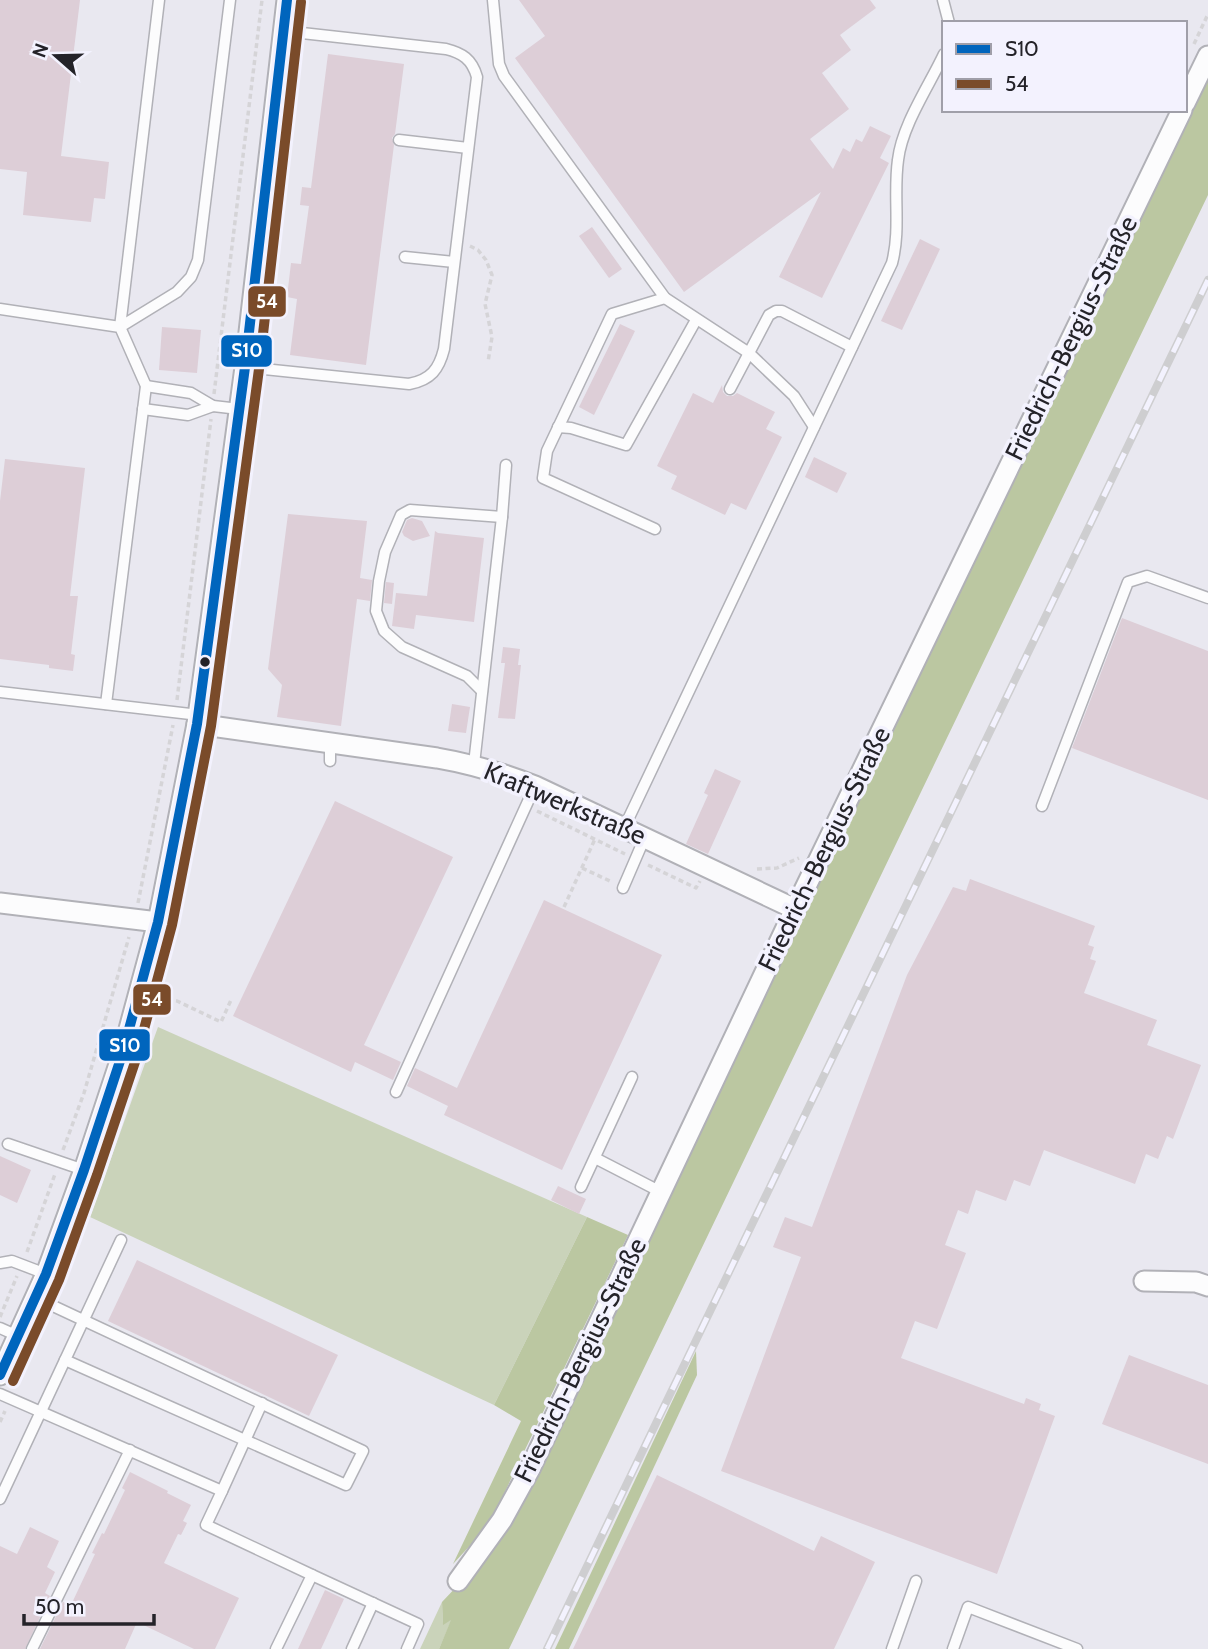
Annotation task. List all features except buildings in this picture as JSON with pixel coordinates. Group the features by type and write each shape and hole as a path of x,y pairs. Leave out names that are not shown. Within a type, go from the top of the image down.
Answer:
{"street":[{"path":"0,1375 9,1332 36,1298 84,1170 122,1055 158,922 198,720 245,367 287,0"},
{"path":"1187,96 1199,53"},
{"name":"Friedrich-Bergius-Straße","path":"458,1581 502,1520 529,1471 795,909 1181,112"},
{"name":"Kraftwerkstraße","path":"198,720 330,751 474,764 535,786 795,909"},
{"path":"0,903 158,922"},
{"path":"1144,1281 1196,1282 1208,1286"}],"lane":[{"path":"106,704 146,386 120,327 159,0"},
{"path":"0,309 120,327 177,292 191,277 198,261 230,0"},
{"path":"493,0 499,64 504,76 665,298 749,354 794,396 814,427"},
{"path":"943,0 948,21"},
{"path":"245,367 410,384 422,382 433,374 440,362 477,76 467,57 446,48 284,31"},
{"path":"624,828 892,264 897,246 897,167 905,136 942,58"},
{"path":"399,140 468,148"},
{"path":"405,257 454,262"},
{"path":"655,529 543,478 547,451 612,314 665,298"},
{"path":"730,389 769,315 776,311 852,348"},
{"path":"558,428 571,428 626,445 696,320"},
{"path":"146,386 191,393 213,406 239,409"},
{"path":"144,409 188,415 213,406"},
{"path":"474,764 506,465"},
{"path":"482,691 467,676 402,648 384,631 376,611 379,581 385,552 401,515 410,510 502,517"},
{"path":"1042,806 1128,582 1147,576 1208,598"},
{"path":"0,692 175,712 198,720"},
{"path":"396,1092 535,786"},
{"path":"623,888 645,837"},
{"path":"581,1186 632,1077"},
{"path":"8,1144 84,1170"},
{"path":"595,1158 661,1192"},
{"path":"0,1499 121,1240"},
{"path":"0,1263 6,1261 22,1264 46,1274"},
{"path":"36,1298 363,1451 346,1485 65,1360"},
{"path":"0,1394 222,1491"},
{"path":"262,1403 206,1525 418,1624 407,1649"},
{"path":"32,1649 130,1450"},
{"path":"276,1649 312,1575"},
{"path":"892,1649 916,1581"},
{"path":"352,1649 373,1603"},
{"path":"953,1649 968,1607 1077,1649"}],"path":[{"path":"0,1318 84,1093 134,919 154,830 175,712 262,0"},
{"path":"1199,53 1208,14"},
{"path":"457,239 478,250 491,268 492,282 485,304 492,337 488,362"},
{"path":"526,805 696,888 707,867"},
{"path":"564,907 595,839"},
{"path":"748,868 777,868 798,858 807,849"},
{"path":"582,868 623,888"},
{"path":"159,999 177,1001 220,1022 231,1000"}],"green space":[{"path":"1208,74 1208,195 509,1649 439,1649 451,1620 443,1625 442,1602 477,1565 621,1294"},
{"path":"158,1027 587,1217 494,1405 90,1217"},
{"path":"587,1217 628,1235 489,1525 453,1564 521,1421 494,1405"},
{"path":"696,1351 697,1375 569,1649 555,1649"},
{"path":"442,1602 443,1624 452,1619 439,1649 420,1649"}],"railway":[{"path":"547,1649 1208,280"}],"transit line":[{"name":"S10","path":"0,1375 46,1274 84,1170 122,1055 158,922 197,724 245,367 287,0"},
{"name":"54","path":"13,1381 59,1280 97,1175 136,1059 172,925 211,726 259,369 301,2"}]}
